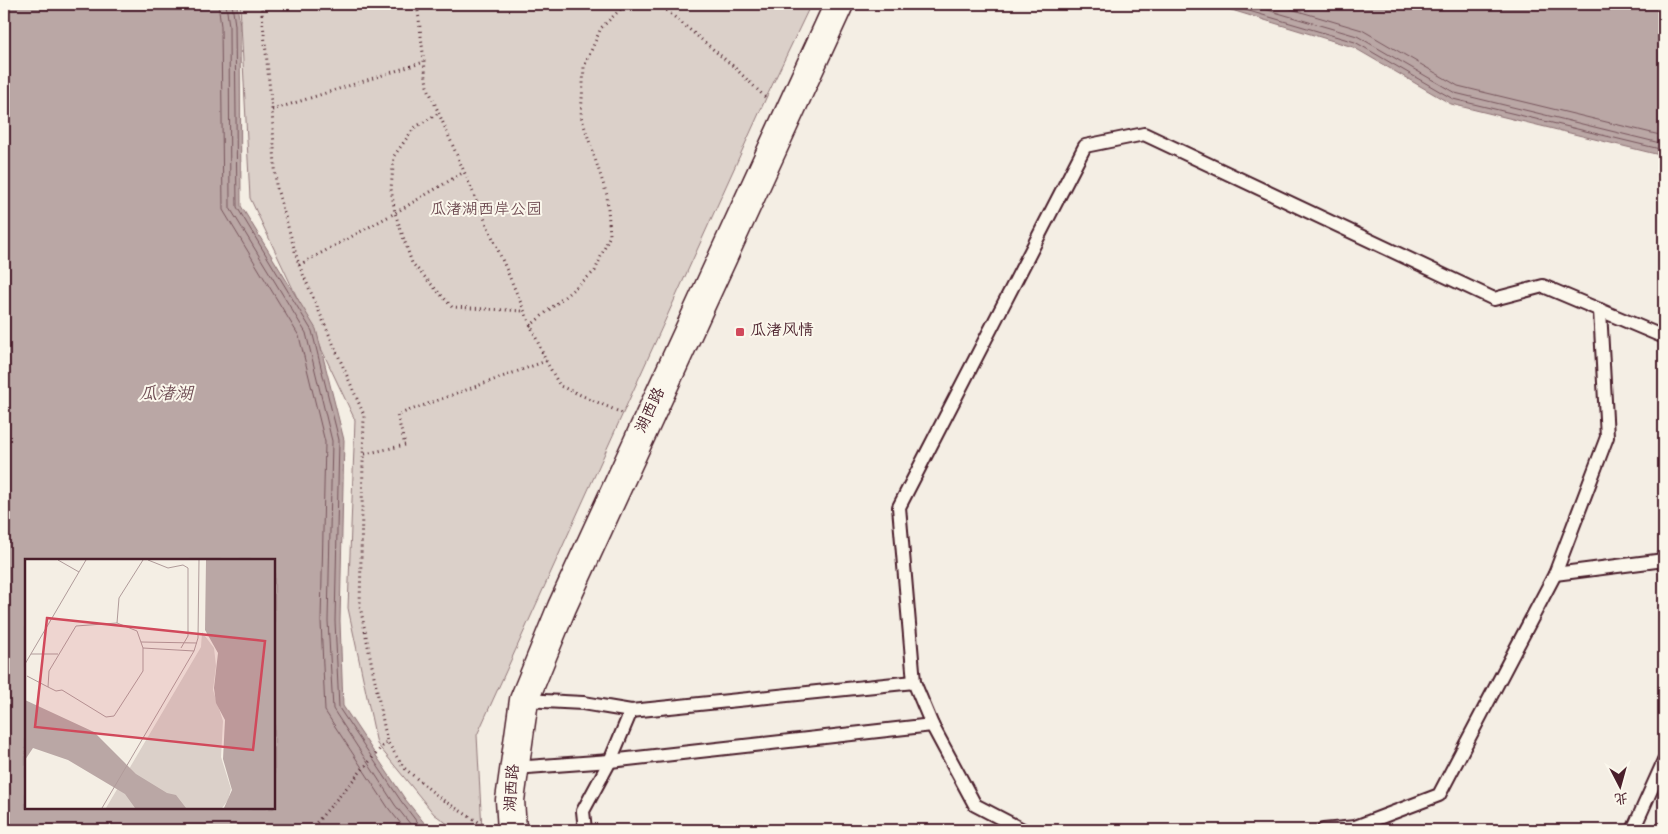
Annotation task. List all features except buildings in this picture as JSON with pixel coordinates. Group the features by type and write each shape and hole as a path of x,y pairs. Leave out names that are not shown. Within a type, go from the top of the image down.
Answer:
{"street":[{"name":"湖西路","path":"512,830 510,800 524,700 562,607 839,4"}],"lane":[{"path":"1023,830 975,806 932,725 914,682 899,507 1085,146 1144,134 1494,299 1544,286 1664,337"},
{"path":"1323,830 1355,827 1439,795 1555,574 1607,437 1600,310"},
{"path":"1555,574 1664,560"},
{"path":"524,700 583,703 631,710 914,682"},
{"path":"585,830 583,811 610,761 631,710"},
{"path":"514,768 610,761 932,725"},
{"path":"1633,830 1664,761"}],"path":[{"path":"261,4 272,110 276,184 298,265 364,415 365,454 360,606 386,741 403,767 441,799 491,830"},
{"path":"530,326 595,272 610,235 607,195 581,116 584,67 601,28 626,4"},
{"path":"659,4 787,116"},
{"path":"418,10 426,86 546,361 560,386 646,423"},
{"path":"272,110 424,62"},
{"path":"437,114 414,128 394,156 391,188 394,213 412,263 452,307 523,311"},
{"path":"298,265 394,213 464,172"},
{"path":"365,454 405,445 397,415 546,361"},
{"path":"310,830 386,741"}],"green space":[{"name":"瓜渚湖西岸公园","path":"240,4 811,4 766,98 477,735 482,830 456,830 434,814 377,744 348,608 355,420 250,198"}],"water":[{"name":"瓜渚湖","path":"4,4 237,4 240,25 241,206 316,329 344,440 340,621 343,706 405,799 430,830 4,830"},
{"path":"1212,4 1664,4 1664,156 1451,104 1353,47"}],"place":[{"name":"瓜渚风情","path":"740,332"}]}
